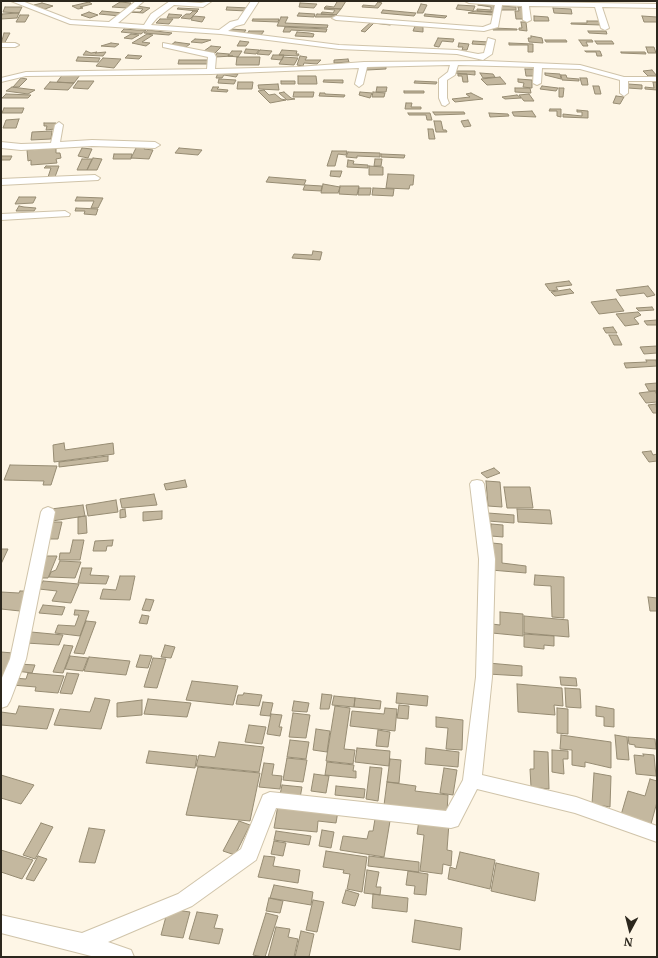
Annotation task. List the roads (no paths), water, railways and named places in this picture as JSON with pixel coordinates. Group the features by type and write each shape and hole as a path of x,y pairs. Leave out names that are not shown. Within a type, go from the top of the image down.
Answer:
{"street":[{"path":"16,1 66,21 221,32 339,47 457,52 483,60"},
{"path":"112,24 140,1"},
{"path":"146,27 154,16 173,3 203,6 208,1"},
{"path":"221,32 233,24 241,22 255,1"},
{"path":"469,1 504,3 657,1"},
{"path":"336,18 484,29 495,25 504,3"},
{"path":"528,3 598,6 657,6"},
{"path":"527,20 528,3"},
{"path":"598,6 605,28"},
{"path":"483,60 488,54 491,40"},
{"path":"1,45 15,45"},
{"path":"166,45 211,55 211,72"},
{"path":"1,80 26,74 211,72 298,69 364,64 455,63 483,60 580,67 624,79 657,79"},
{"path":"445,103 443,98 443,79 452,73 455,63"},
{"path":"359,84 364,64"},
{"path":"537,83 538,65"},
{"path":"624,79 624,93"},
{"path":"55,146 59,125"},
{"path":"1,145 21,147 92,143 155,145"},
{"path":"1,182 95,178"},
{"path":"1,217 65,214"},
{"path":"82,943 184,900 249,854 270,800 451,820 472,780 484,677 487,559 477,484"},
{"path":"1,701 18,659 48,512"},
{"path":"472,780 576,805 657,834"},
{"path":"1,924 82,943 124,957"}]}
